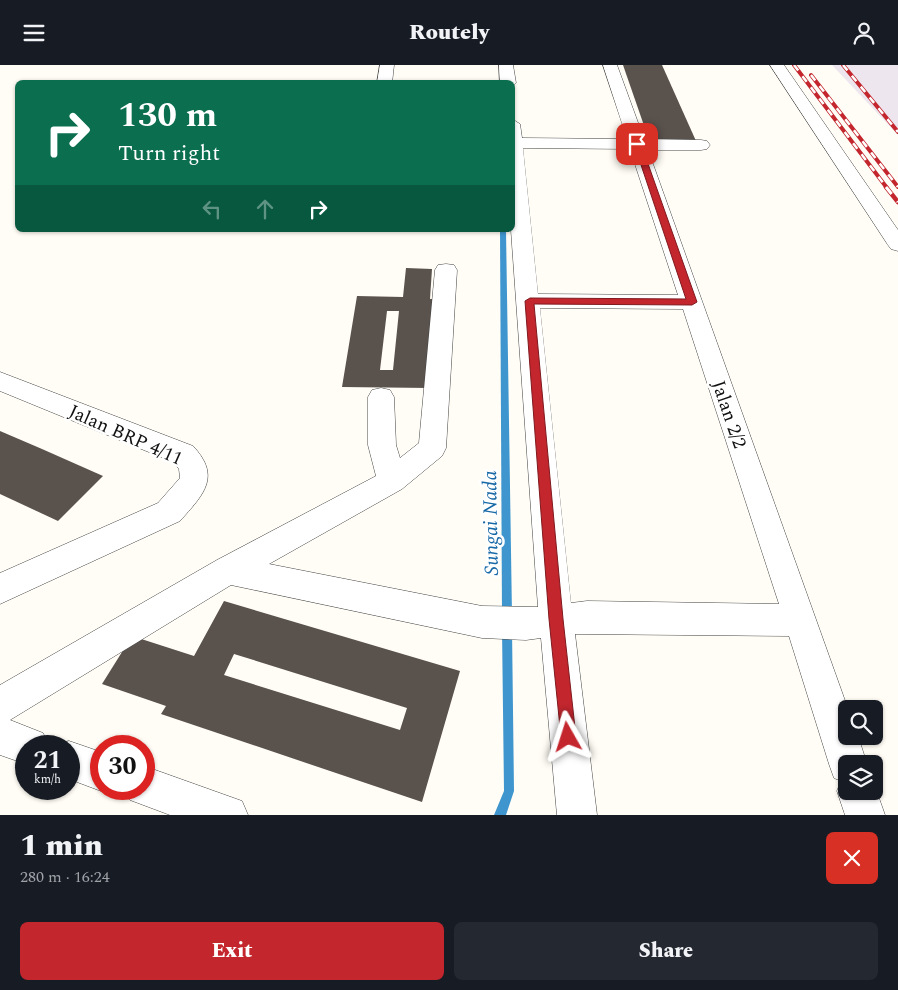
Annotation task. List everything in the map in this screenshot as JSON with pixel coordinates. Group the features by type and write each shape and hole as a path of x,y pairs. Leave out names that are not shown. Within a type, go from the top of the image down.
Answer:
{"street":[{"path":"384,80 387,65"},
{"path":"506,65 508,80"},
{"name":"Jalan 2/2","path":"610,65 801,619 845,755"},
{"path":"777,65 898,245"},
{"path":"515,133 637,144 701,145"},
{"path":"515,144 530,301 541,621 577,815"},
{"path":"0,706 228,570 392,481 432,448 446,270"},
{"path":"530,301 692,302"},
{"name":"Jalan BRP 4/11","path":"0,381 183,454 193,465 195,479 186,494 169,512 0,589"},
{"path":"381,397 382,445 392,481"},
{"path":"228,570 482,622 541,621 587,617 801,619"},
{"path":"0,736 15,741"},
{"path":"155,790 228,815"},
{"path":"860,800 865,815"}],"shaded area":[{"path":"832,65 898,65 898,135"}],"building":[{"path":"623,65 662,65 696,141 649,140"},
{"path":"406,268 432,269 430,299 434,299 430,388 342,387 357,296 403,297","holes":["387,311 399,311 393,370 380,370"]},
{"path":"0,431 103,476 58,521 0,494"},
{"path":"224,601 460,671 422,802 161,714 166,706 102,684 132,636 194,656","holes":["234,654 407,708 400,730 224,675"]}],"waterway":[{"name":"Sungai Nada","path":"503,232 507,615"},
{"name":"Sungai Nada","path":"500,815 509,791 507,629"}],"railway":[{"path":"794,65 887,188"},
{"path":"843,65 898,132"},
{"path":"811,75 898,187"},
{"path":"886,187 898,202"}],"route":[{"path":"568,737 556,619 530,301 692,302 637,144"}]}
